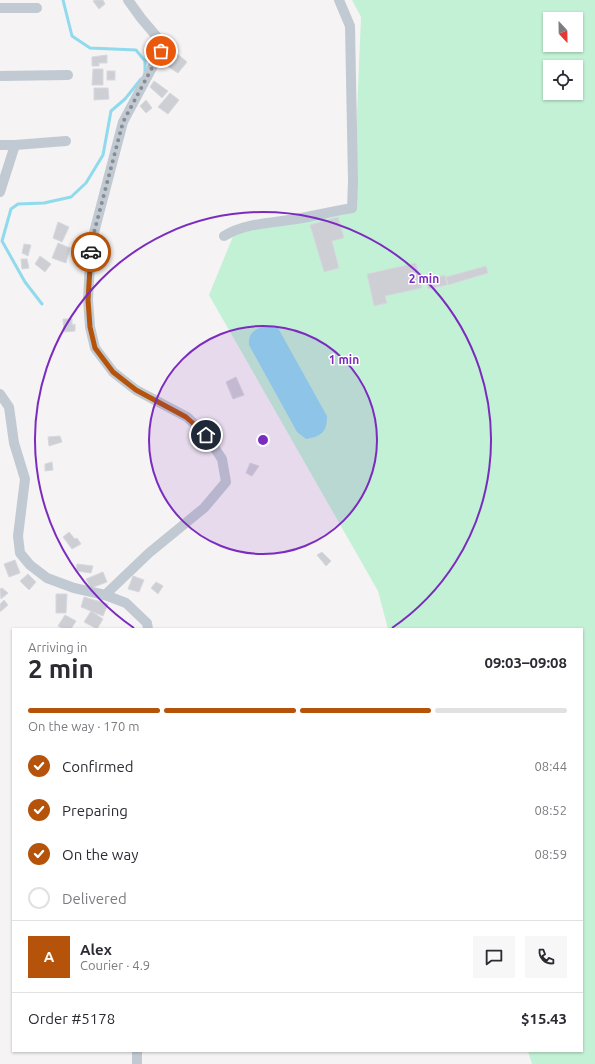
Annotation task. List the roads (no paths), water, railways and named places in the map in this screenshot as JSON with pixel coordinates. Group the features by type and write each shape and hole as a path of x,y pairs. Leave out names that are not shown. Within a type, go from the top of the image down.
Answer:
{"street":[{"path":"105,595 149,554 204,508 226,482 222,459 206,435 186,417 136,390 113,372 95,348 90,327 88,300 91,244 123,122 161,51 157,37 128,0"},
{"path":"224,236 245,227 297,219 352,208 353,182 350,26 339,0"},
{"path":"0,8 37,8"},
{"path":"0,76 68,75"},
{"path":"0,145 66,140"},
{"path":"0,192 15,145"},
{"path":"0,394 9,407 14,443 25,479 18,536 20,553 30,565 47,578 74,588 105,595 126,603 147,623 148,628"},
{"path":"137,1052 137,1064"}],"water":[{"path":"264,326 278,328 327,416 325,430 320,435 306,439 297,432 249,345 252,332"}],"waterway":[{"path":"63,0 72,36 90,48 136,50 145,61 145,74"},
{"path":"42,304 25,282 2,241 11,209 18,204 44,203 71,197 86,183 103,155 111,111 125,99 141,79"}]}
